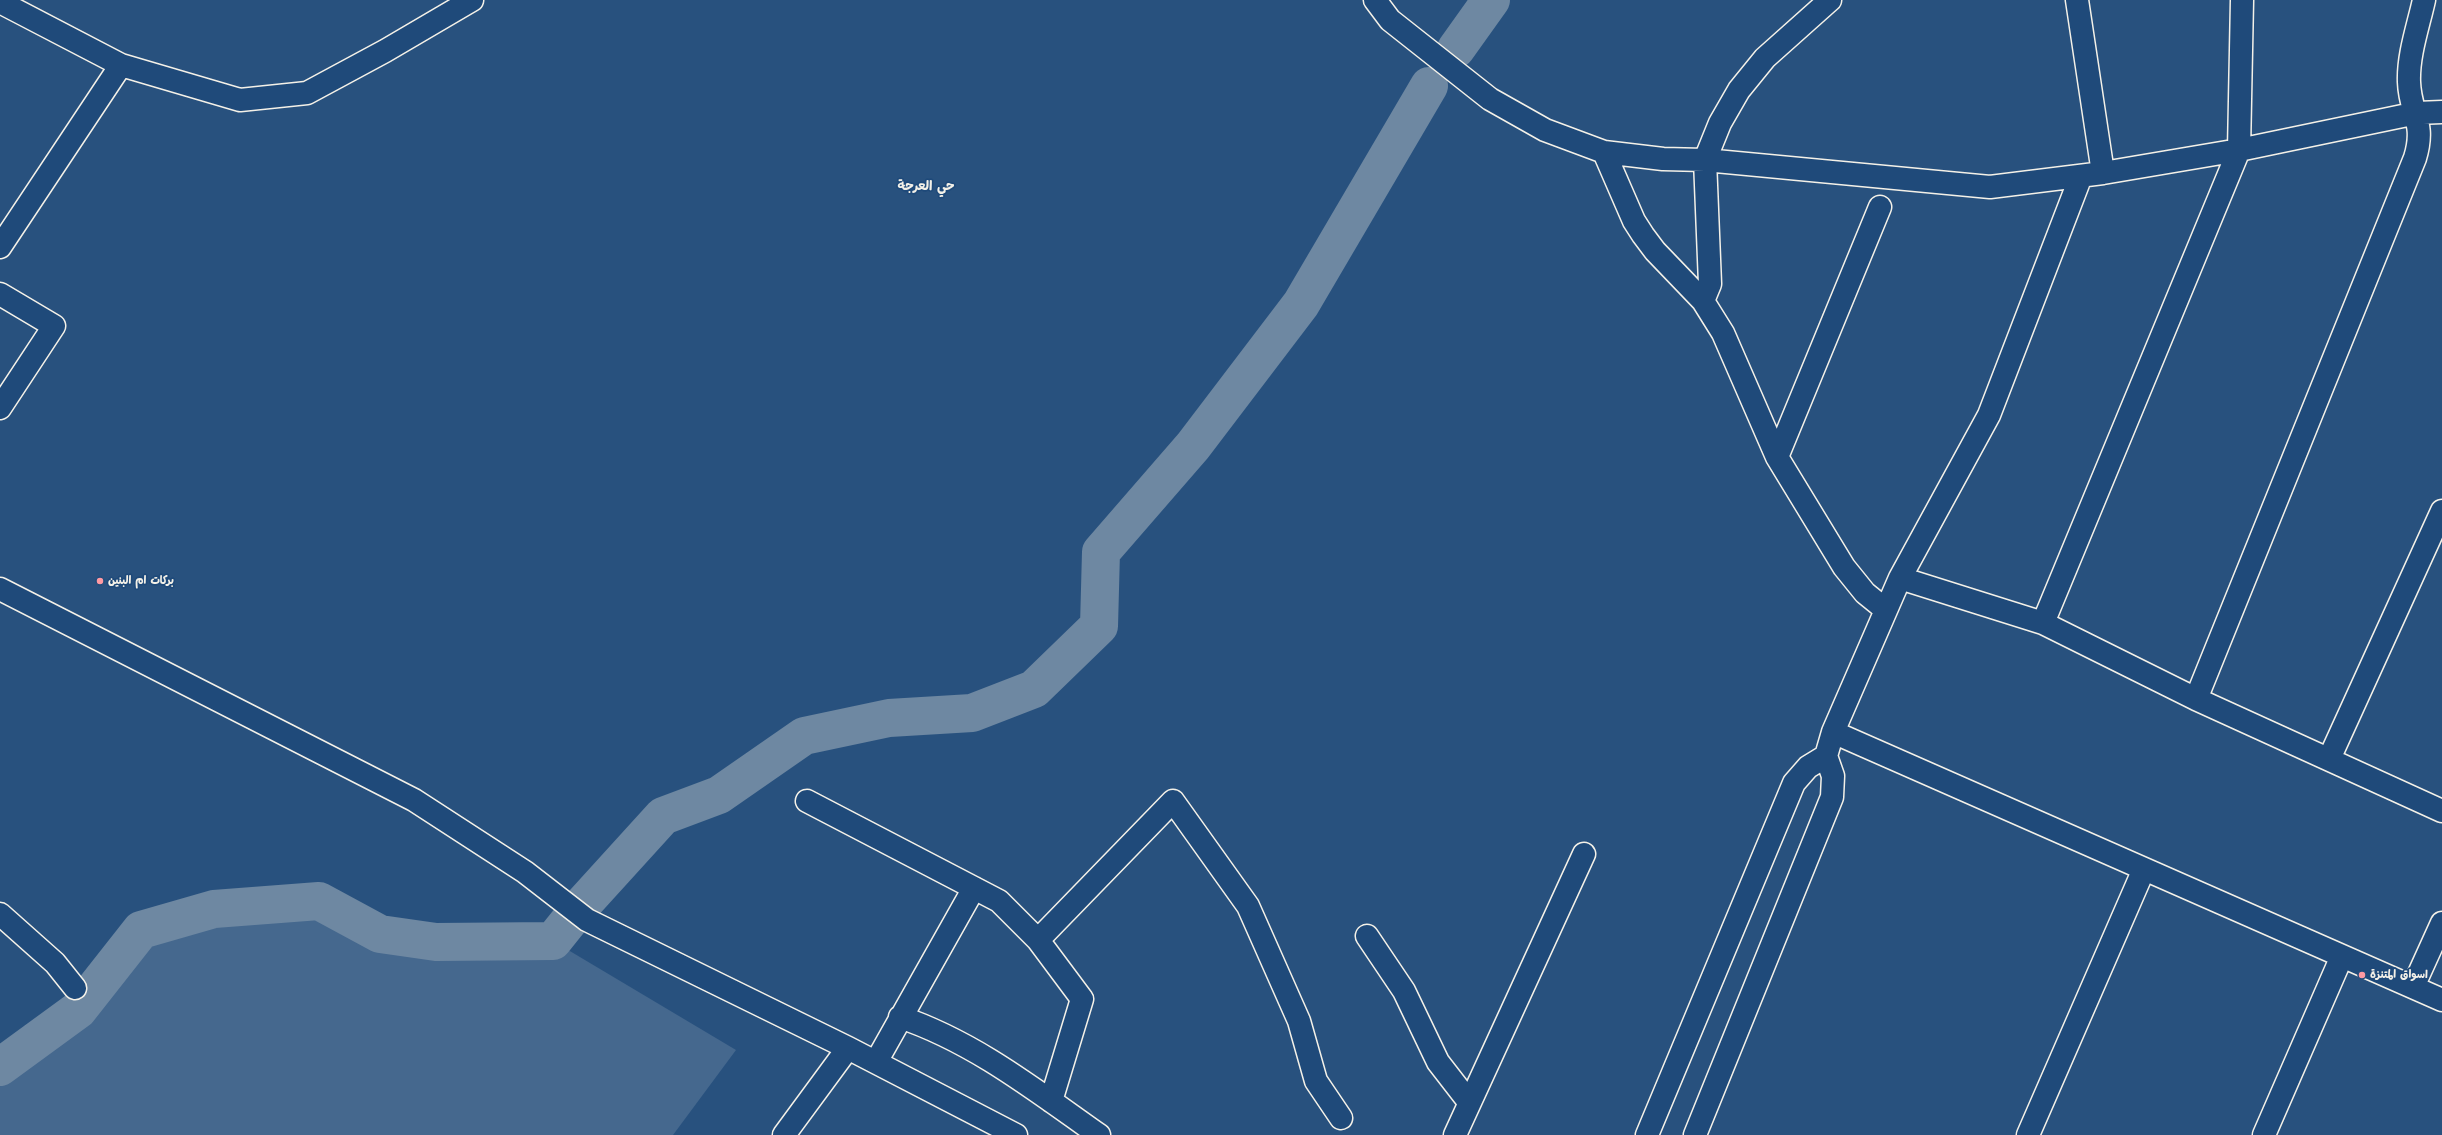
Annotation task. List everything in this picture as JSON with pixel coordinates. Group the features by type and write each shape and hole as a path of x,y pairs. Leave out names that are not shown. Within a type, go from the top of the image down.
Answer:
{"street":[{"path":"0,2 121,65 240,100 307,93 385,51 472,0"},
{"path":"1375,0 1390,20 1490,99 1545,130 1604,152 1663,159 1705,160 1990,187 2103,173 2239,150 2417,113 2442,112"},
{"path":"1703,301 1710,280 1705,160 1720,123 1739,90 1765,58 1830,0"},
{"path":"2077,0 2103,173"},
{"path":"2044,623 2239,150 2242,0"},
{"path":"2196,699 2420,143 2420,128 2412,98 2409,68 2424,0"},
{"path":"0,248 121,65"},
{"path":"1604,152 1634,221 1643,235 1655,251 1703,301 1723,333 1777,457 1844,567 1865,593 1886,610"},
{"path":"1695,1135 1832,797 1833,776 1826,756 1833,732 1900,578 1989,415 2081,176"},
{"path":"1777,457 1880,207"},
{"path":"0,294 54,326 0,408"},
{"path":"2329,759 2442,511"},
{"path":"1900,578 2044,623 2196,699 2442,811"},
{"path":"0,589 414,800 524,872 588,920 876,1062 1016,1135"},
{"path":"1833,732 2442,1000"},
{"path":"1647,1135 1794,783 1808,768 1826,756"},
{"path":"807,801 999,901 1038,940 1082,999 1051,1101"},
{"path":"1038,940 1173,801 1248,906 1299,1021 1316,1080 1341,1118"},
{"path":"1455,1135 1584,854"},
{"path":"2028,1135 2144,869"},
{"path":"876,1062 974,888"},
{"path":"0,914 55,963 75,988"},
{"path":"2413,987 2442,923"},
{"path":"1367,936 1404,991 1438,1062 1469,1102"},
{"path":"2264,1135 2342,956"},
{"path":"900,1017 925,1025 974,1048 1099,1135"},
{"path":"784,1135 848,1048"}],"shaded area":[{"path":"319,901 380,934 436,942 553,941 736,1050 673,1135 0,1135 0,1067 78,1010 141,930 214,909"}],"waterway":[{"path":"1456,49 1491,0"},
{"path":"583,904 663,816 719,795 804,736 889,718 972,713 1034,689 1099,626 1101,552 1193,446 1301,304 1429,86"},
{"path":"0,1067 78,1010 141,930 214,909 319,901 380,934 436,942 553,941 573,916"}],"place":[{"name":"بركات ام البنين","path":"100,581"},
{"name":"اسواق المتنزة","path":"2362,975"}],"district":[{"name":"حي العرجة","path":"926,186"}]}
